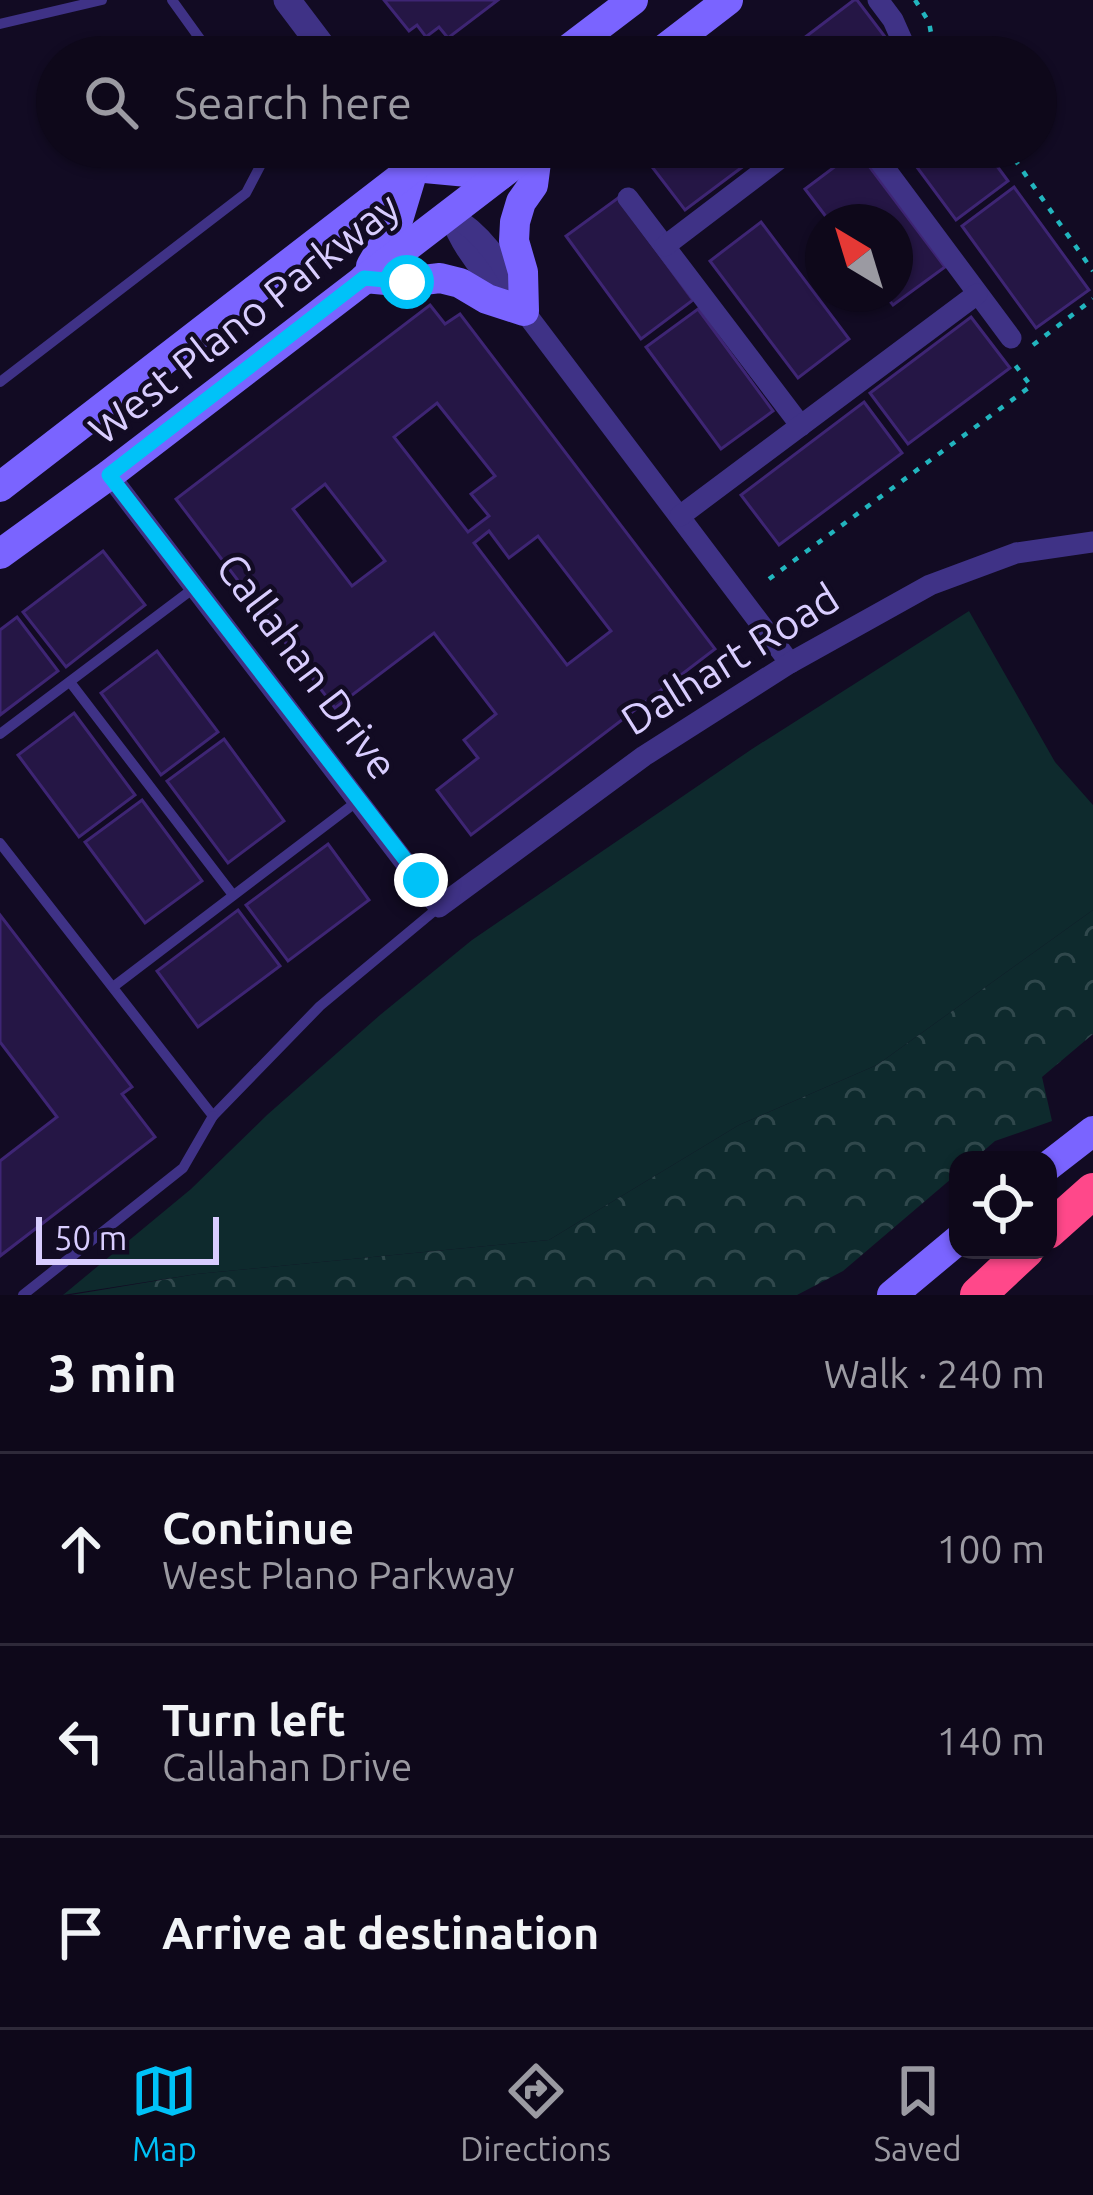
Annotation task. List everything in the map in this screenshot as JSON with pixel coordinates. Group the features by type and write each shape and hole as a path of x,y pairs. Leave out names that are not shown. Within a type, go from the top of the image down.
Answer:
{"highway":[{"path":"1057,1223 1093,1191"},
{"path":"978,1295 1016,1259"}],"main road":[{"path":"586,36 633,0"},
{"path":"681,36 728,0"},
{"name":"West Plano Parkway","path":"0,487 368,203 397,168"},
{"path":"406,168 405,204 364,278 407,282 440,278 524,310 524,272 517,256 514,222 533,185 535,168"},
{"path":"368,203 405,204 448,214 465,168"},
{"path":"485,168 500,175"},
{"name":"West Plano Parkway","path":"0,554 510,168"},
{"path":"1057,1159 1093,1131"},
{"path":"892,1295 949,1248"}],"street":[{"path":"287,0 315,36"},
{"path":"878,0 900,36"},
{"path":"664,246 767,168"},
{"path":"884,168 1011,338"},
{"path":"628,198 801,427"},
{"path":"448,214 457,236 498,291 524,310 790,664"},
{"path":"680,516 976,294"},
{"name":"Callahan Drive","path":"109,475 440,908"},
{"name":"Dalhart Road","path":"440,908 644,756 790,664 930,585 1016,553 1093,542"}],"lane":[{"path":"0,24 102,0"},
{"path":"172,0 198,36"},
{"path":"0,382 246,193 259,168"},
{"path":"0,734 196,586"},
{"path":"70,682 233,895"},
{"path":"113,988 359,800"},
{"path":"0,843 213,1116"},
{"path":"23,1295 183,1168 213,1116 320,1006 440,908"}],"path":[{"path":"915,0 932,36"},
{"path":"1021,168 1093,271"},
{"path":"769,579 1031,386 1012,361 1093,299"}],"green space":[{"path":"969,611 1055,762 1093,805 1093,910 877,1065 739,1125 549,1240 197,1274 63,1295 191,1189 267,1115 472,940 752,749"},
{"path":"1093,910 1093,1034 1042,1077 1052,1121 995,1141 983,1151 949,1151 949,1181 843,1271 797,1295 71,1295 197,1274 549,1240 739,1125 877,1065"}],"building":[{"path":"384,0 498,0 451,36 439,27 427,36 417,25 409,31"},
{"path":"857,0 884,36 807,36"},
{"path":"653,168 741,168 685,210"},
{"path":"833,168 871,168 898,204 816,204 805,189"},
{"path":"918,168 998,168 1008,181 956,220"},
{"path":"1014,187 1089,290 1036,328 962,226"},
{"path":"618,198 693,300 641,339 566,236"},
{"path":"761,222 805,280 805,312 829,312 849,339 798,378 710,261"},
{"path":"913,224 945,267 913,290"},
{"path":"430,305 445,324 460,314 715,649 471,835 437,790 478,758 464,740 496,714 434,633 335,708 176,499","holes":["437,403 495,476 471,494 489,516 468,532 394,437","325,484 385,561 352,586 293,509","489,531 509,558 538,536 611,631 567,665 474,543"]},
{"path":"698,309 773,411 721,449 646,347"},
{"path":"971,317 1010,368 908,444 870,393"},
{"path":"864,402 902,453 779,545 741,495"},
{"path":"103,551 145,605 66,667 23,612"},
{"path":"17,617 58,671 0,715 0,630"},
{"path":"157,651 218,732 161,775 101,693"},
{"path":"74,713 135,795 79,837 18,755"},
{"path":"224,739 284,821 228,863 167,781"},
{"path":"142,800 202,881 145,923 85,842"},
{"path":"328,844 369,900 288,961 246,905"},
{"path":"238,910 280,966 198,1027 157,971"},
{"path":"0,915 132,1087 122,1094 155,1137 0,1256 0,1161 57,1117 0,1042"}],"route":[{"path":"407,282 364,278 109,475 421,880"}]}
